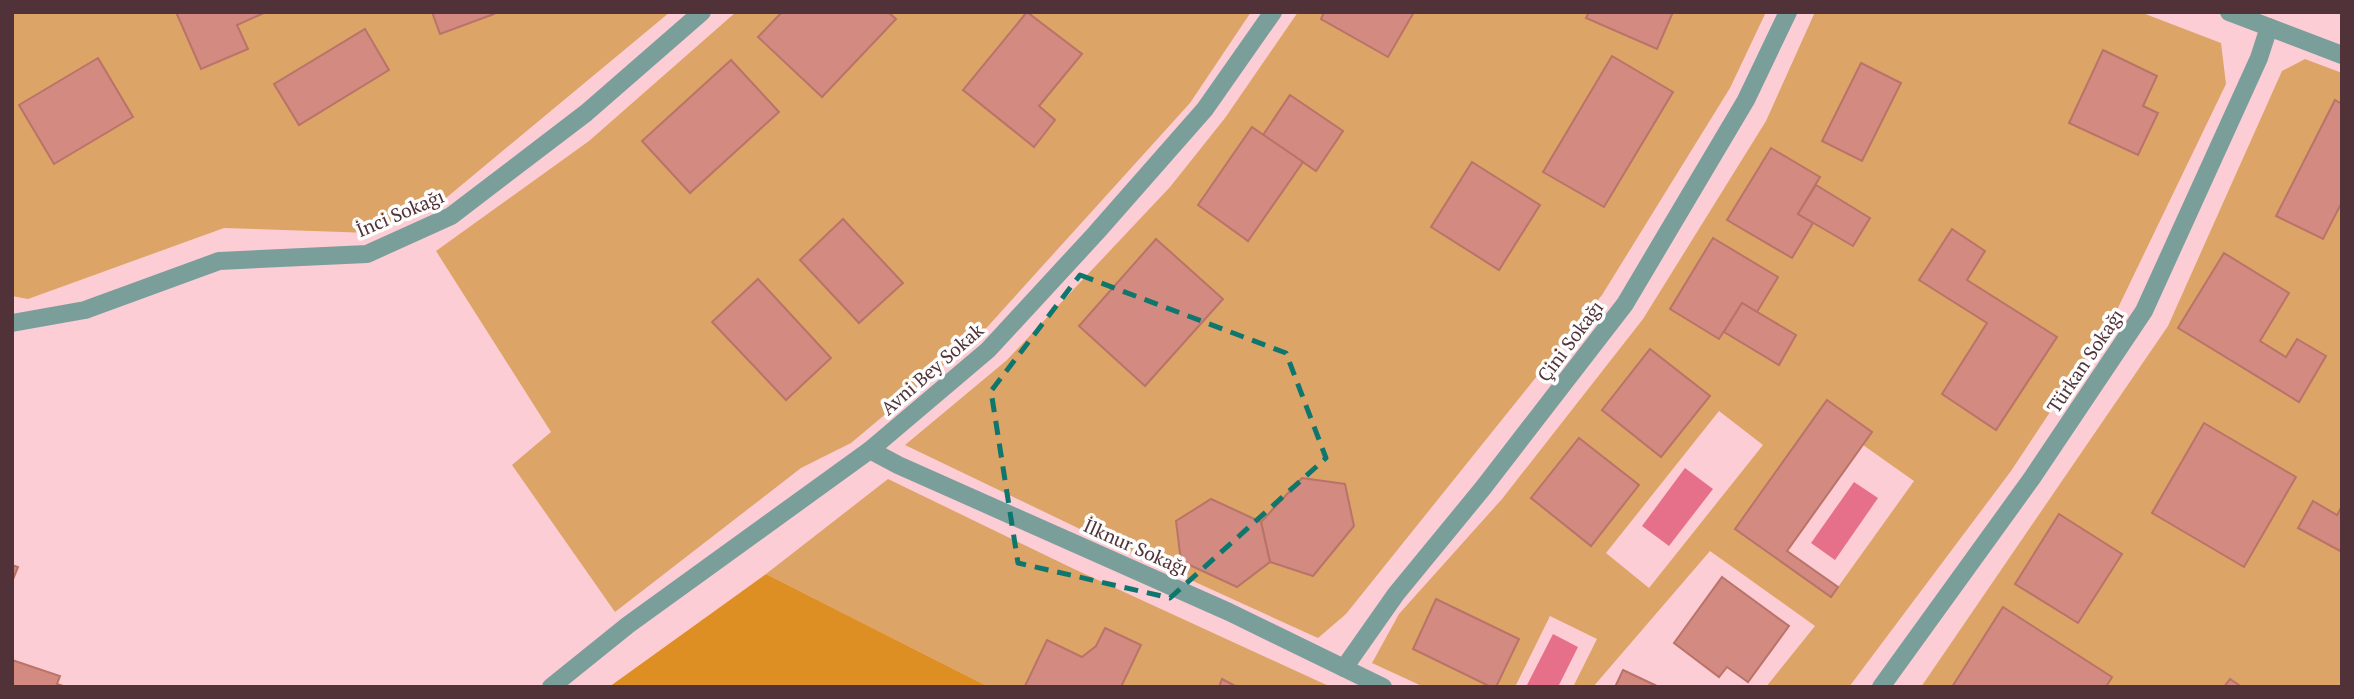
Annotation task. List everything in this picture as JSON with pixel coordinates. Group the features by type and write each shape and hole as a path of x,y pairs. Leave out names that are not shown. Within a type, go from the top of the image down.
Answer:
{"street":[{"name":"İnci Sokağı","path":"12,323 85,310 219,261 367,254 451,216 586,113 702,12"},
{"name":"Avni Bey Sokak","path":"551,687 628,625 870,450 988,350 1205,109 1273,12"},
{"name":"Çini Sokağı","path":"1344,668 1396,594 1483,488 1625,304 1746,100 1788,12"},
{"path":"2229,12 2342,54"},
{"name":"Türkan Sokağı","path":"1881,687 2032,478 2144,311 2259,58 2269,27"},
{"name":"İlknur Sokağı","path":"870,450 911,471 1229,612 1383,687"}],"highlighted area":[{"path":"1080,275 1286,353 1326,458 1170,598 1018,563 991,391"}],"shaded area":[{"path":"12,12 670,12 440,203 371,233 224,228 28,299 12,296"},
{"path":"736,12 1251,12 1190,103 980,335 851,443 801,468 615,612 512,465 551,432 436,251 589,141"},
{"path":"1298,12 1766,12 1730,88 1602,295 1346,614 1318,638 1105,541 905,445 1007,360 1170,187 1225,118"},
{"path":"1815,12 2140,12 2221,43 2226,84 2115,314 2011,471 1849,687 1766,687 1815,626 1710,551 1593,687 1573,687 1597,639 1550,616 1515,687 1424,687 1372,663 1399,614 1502,499 1643,319 1766,121","holes":["1719,411 1763,445 1649,588 1606,553","1863,445 1914,481 1838,587 1788,551"]},
{"path":"2305,59 2342,73 2342,687 1921,687 2168,326 2282,71"},
{"path":"1685,468 1713,489 1669,546 1642,526"},
{"path":"888,479 1074,569 1331,687 989,687 766,574"},
{"path":"1854,482 1878,498 1835,560 1811,543"},
{"path":"766,574 989,687 609,687"},
{"path":"1553,634 1578,647 1558,687 1526,687"}],"building":[{"path":"176,12 266,12 237,25 248,49 201,69"},
{"path":"432,12 494,12 494,14 440,34"},
{"path":"782,12 888,12 896,19 822,97 758,37"},
{"path":"1027,12 1082,54 1039,106 1055,120 1034,147 963,90"},
{"path":"1324,12 1414,12 1388,57 1321,19"},
{"path":"1589,12 1673,12 1657,49 1586,18"},
{"path":"365,29 389,70 299,125 274,84"},
{"path":"2103,50 2157,76 2143,106 2158,113 2138,155 2069,123"},
{"path":"1612,56 1673,92 1604,207 1543,172"},
{"path":"98,58 133,117 54,164 19,105"},
{"path":"731,60 779,112 690,193 642,141"},
{"path":"1861,63 1901,83 1862,161 1822,141"},
{"path":"1290,95 1343,131 1316,171 1263,135"},
{"path":"2335,100 2342,104 2342,202 2323,239 2276,216"},
{"path":"1252,127 1303,162 1248,241 1198,205"},
{"path":"1771,148 1820,177 1798,214 1813,223 1792,258 1727,220"},
{"path":"1472,162 1540,205 1499,270 1431,227"},
{"path":"1816,185 1870,218 1853,246 1798,214"},
{"path":"843,219 903,283 859,323 800,260"},
{"path":"1952,229 1985,251 1967,280 2057,337 1996,430 1942,394 1987,323 1919,280"},
{"path":"1713,238 1778,277 1757,312 1742,303 1719,339 1670,309"},
{"path":"1156,239 1223,299 1145,386 1079,326"},
{"path":"2224,253 2289,293 2260,341 2286,357 2297,339 2326,356 2299,402 2178,328"},
{"path":"758,279 831,358 786,400 712,322"},
{"path":"1742,303 1796,335 1779,365 1724,332"},
{"path":"1650,349 1710,396 1661,457 1602,410"},
{"path":"1827,400 1872,432 1787,551 1838,587 1831,597 1735,529"},
{"path":"2204,423 2296,477 2244,567 2152,513"},
{"path":"1579,438 1639,485 1591,546 1531,498"},
{"path":"1302,478 1345,484 1354,526 1313,576 1270,562 1261,522"},
{"path":"1211,499 1261,522 1270,562 1237,587 1181,561 1176,521"},
{"path":"2313,501 2337,515 2342,506 2342,552 2298,528"},
{"path":"2059,514 2122,554 2078,623 2015,584"},
{"path":"12,565 18,567 12,582"},
{"path":"1722,577 1789,626 1748,682 1727,667 1719,677 1674,643"},
{"path":"1436,599 1519,639 1496,687 1413,649"},
{"path":"2003,607 2112,677 2106,687 1952,687"},
{"path":"1105,628 1141,645 1121,687 1025,686 1047,640 1082,657 1096,646"},
{"path":"12,660 60,676 57,684 66,687 12,687"},
{"path":"1623,670 1659,687 1615,687"},
{"path":"1222,679 1237,687 1219,687"},
{"path":"2230,679 2242,687 2224,687"}]}
